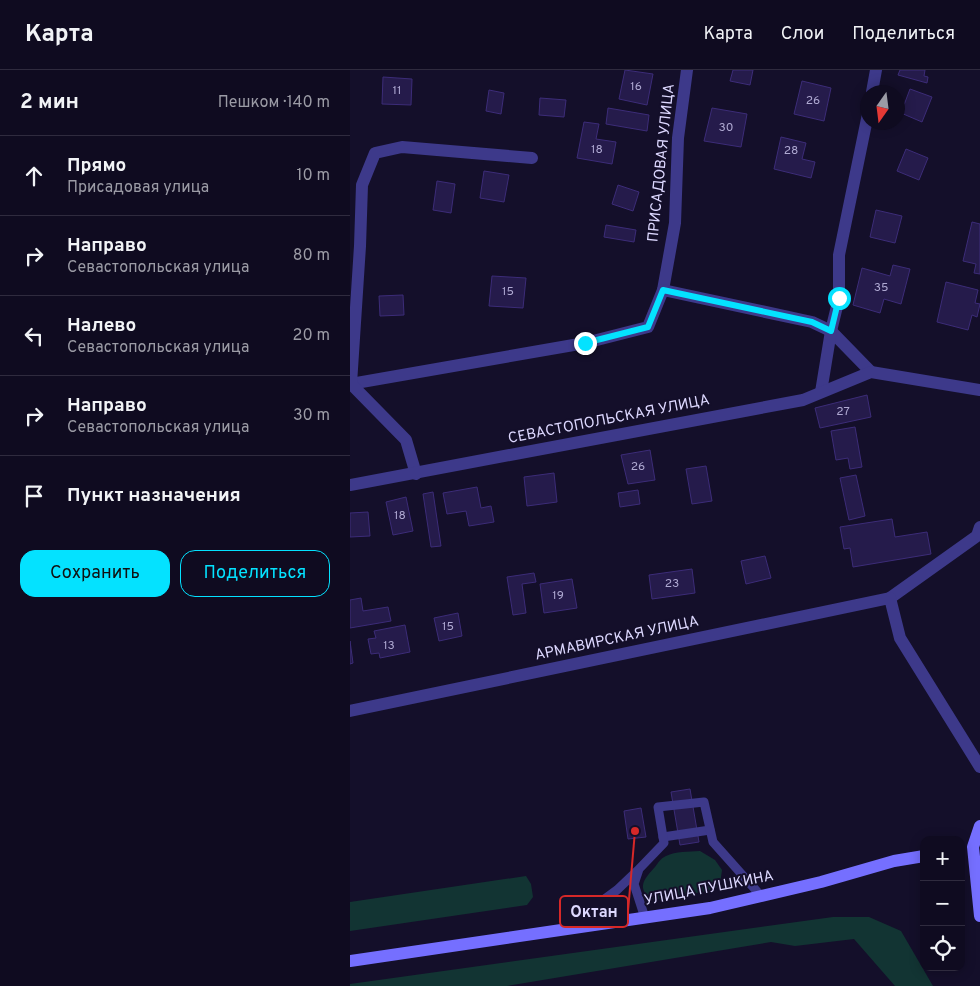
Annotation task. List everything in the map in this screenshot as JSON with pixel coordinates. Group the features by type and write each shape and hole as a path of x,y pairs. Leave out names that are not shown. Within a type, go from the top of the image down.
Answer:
{"main road":[{"path":"980,826 967,848 977,873 980,916"},
{"name":"УЛИЦА ПУШКИНА","path":"350,961 710,908 822,882 894,861 920,857"}],"street":[{"name":"ПРИСАДОВАЯ УЛИЦА","path":"663,290 674,223 678,138 687,70"},
{"path":"873,85 876,70"},
{"path":"821,392 831,331 839,298 840,255 865,130"},
{"path":"416,474 406,440 351,384 362,185 375,153 402,147 532,158"},
{"path":"351,384 585,343 648,327 663,290 812,322 831,331 871,372 980,390"},
{"name":"СЕВАСТОПОЛЬСКАЯ УЛИЦА","path":"350,485 803,400 871,372"},
{"name":"АРМАВИРСКАЯ УЛИЦА","path":"350,711 890,598 977,536 980,527"},
{"path":"890,598 900,638 980,767"}],"lane":[{"path":"580,928 587,912 617,890 664,843 658,807 704,802 713,842 762,896"},
{"path":"663,837 710,830"},
{"path":"639,869 634,884 645,918"}],"green space":[{"path":"700,851 715,860 722,870 720,884 714,890 654,900 648,896 643,888 643,884 663,858 674,853"},
{"path":"526,876 531,884 533,897 527,905 350,931 350,902"},
{"path":"833,917 869,917 901,931 920,964 920,971 924,971 933,986 895,986 854,939 795,946 771,942 507,986 350,986 350,984"}],"building":[{"path":"625,70 653,74 647,105 619,99"},
{"path":"733,70 753,70 750,85 730,81"},
{"path":"900,70 925,70 924,76 928,77 927,83 898,75"},
{"path":"383,77 412,79 411,105 382,104"},
{"path":"802,81 831,88 824,121 794,114"},
{"path":"910,89 932,97 922,122 905,115 905,102"},
{"path":"489,90 504,93 501,114 486,111"},
{"path":"540,98 566,100 564,117 539,115"},
{"path":"608,108 649,115 647,131 606,124"},
{"path":"712,108 747,114 741,147 704,141"},
{"path":"584,122 599,124 596,139 616,142 612,164 577,158"},
{"path":"781,137 806,143 802,159 815,162 811,178 774,169"},
{"path":"906,149 928,158 919,180 897,171"},
{"path":"484,171 509,175 504,202 480,198"},
{"path":"437,181 455,184 451,213 433,210"},
{"path":"618,185 639,192 633,211 612,204"},
{"path":"876,210 902,216 895,243 870,237"},
{"path":"972,222 980,224 980,274 974,273 976,264 963,261"},
{"path":"606,225 636,230 634,242 604,237"},
{"path":"893,265 910,269 901,304 884,299 880,313 853,305 862,268 890,276"},
{"path":"492,276 526,278 523,308 489,306"},
{"path":"946,282 978,290 975,303 980,304 977,317 972,315 968,330 937,322"},
{"path":"403,295 404,315 380,316 379,296"},
{"path":"867,395 871,417 820,428 815,408"},
{"path":"855,427 862,467 850,469 848,458 836,460 831,431"},
{"path":"650,450 655,480 628,484 621,455"},
{"path":"706,466 712,501 692,504 686,469"},
{"path":"554,473 557,502 527,506 524,477"},
{"path":"856,475 865,516 849,520 840,478"},
{"path":"477,487 481,508 491,506 494,522 469,526 466,511 447,514 443,493"},
{"path":"638,490 640,504 620,507 618,493"},
{"path":"433,492 441,546 431,547 423,494"},
{"path":"406,497 413,531 393,535 386,502"},
{"path":"368,512 370,536 350,537 350,513"},
{"path":"892,519 895,537 927,532 931,554 853,567 850,548 844,549 840,527"},
{"path":"765,556 771,578 746,584 741,561"},
{"path":"692,569 695,593 652,599 649,575"},
{"path":"534,573 536,582 522,584 526,613 513,615 507,577"},
{"path":"572,579 577,608 544,613 540,584"},
{"path":"361,598 363,611 388,607 391,621 350,628 350,600"},
{"path":"458,613 462,636 439,641 434,618"},
{"path":"405,625 410,652 380,658 379,653 371,654 368,639 376,638 374,631"},
{"path":"350,641 353,663 350,664"},
{"path":"690,789 699,842 680,845 671,792"},
{"path":"641,808 646,837 628,839 624,811"}],"place":[{"name":"Октан","path":"635,831"}],"route":[{"path":"585,343 648,327 663,290 812,322 831,331 839,298"}]}
